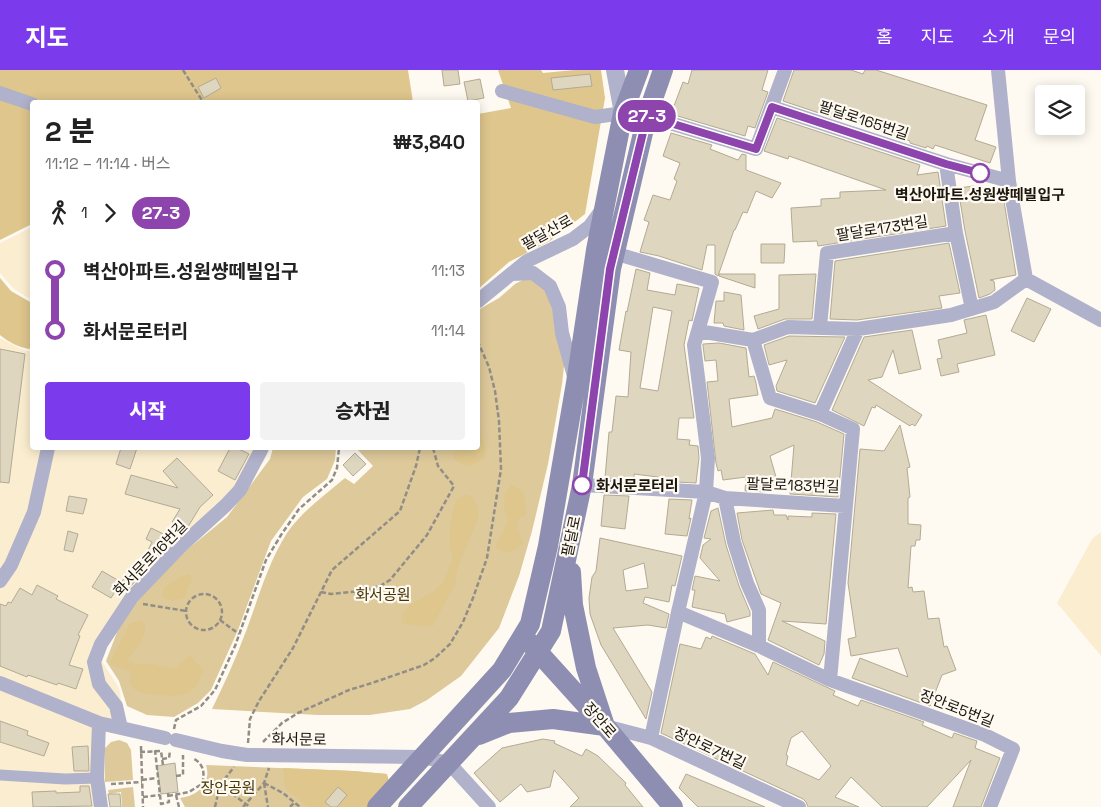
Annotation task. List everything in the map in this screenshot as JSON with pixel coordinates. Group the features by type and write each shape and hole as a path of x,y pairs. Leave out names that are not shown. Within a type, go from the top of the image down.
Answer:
{"main road":[{"path":"377,807 502,670 530,624 548,546 604,206 623,113 639,70"},
{"name":"팔달로","path":"408,807 510,698 551,631 582,485 610,269 647,116 663,70"},
{"path":"472,738 509,723 553,719 604,726 586,668 573,605 569,545"},
{"name":"장안로","path":"523,636 539,651 673,807"}],"street":[{"path":"615,70 623,113"},
{"path":"502,91 595,117 623,113 647,116 756,149 785,70"},
{"path":"998,70 1009,181 1026,279"},
{"path":"0,93 30,103"},
{"name":"팔달로165번길","path":"772,107 946,164 1009,181"},
{"path":"946,164 956,232 972,310"},
{"name":"팔달산로","path":"480,299 527,261 573,239 590,226 604,206"},
{"name":"팔달로173번길","path":"820,327 827,253 956,232"},
{"path":"614,253 712,282 694,345 708,458 706,492 651,738"},
{"path":"512,274 533,273 550,286 559,307 562,332 576,383"},
{"path":"698,331 753,340 788,326 858,329 951,315 994,302 1026,279"},
{"path":"1026,279 1101,320"},
{"path":"753,340 770,398 820,414 858,329"},
{"name":"팔달로183번길","path":"582,485 706,492 725,498 846,506 853,429 820,414"},
{"path":"0,582 11,565 34,512 48,450"},
{"name":"화서문로16번길","path":"121,728 116,706 99,684 94,662 101,644 129,601 180,546 240,490 261,450"},
{"name":"팔달로183번길","path":"725,498 734,542 759,610 759,646"},
{"path":"830,680 846,506"},
{"name":"장안로5번길","path":"678,612 759,646 830,680 985,735 1012,749 990,807"},
{"name":"화서문로","path":"0,683 99,723 175,736 222,751 272,755 422,757 449,763"},
{"path":"99,723 98,782 101,807"},
{"name":"장안로7번길","path":"604,726 651,738 799,807"},
{"path":"449,763 489,807"},
{"path":"0,775 98,782"}],"path":[{"path":"183,70 202,100"},
{"path":"215,807 220,785 226,775 247,754 274,733 282,722 298,712 349,690 372,684 424,665 450,644 464,622 487,558 501,469 500,421 495,391 489,367 480,347"},
{"path":"176,776 183,775 175,736 176,720 201,706 215,690 239,634 266,560 299,509 332,480 337,468 339,450"},
{"path":"247,754 250,719 259,701 293,648 332,570 400,511 420,450"},
{"path":"320,592 331,594 360,591 380,586 390,580 427,534 454,486 438,466 434,450"},
{"path":"207,594 213,596 221,605 222,611 220,620 214,627 208,630 197,629 189,621 186,611 188,605 195,597 207,594"},
{"path":"129,601 186,611"},
{"path":"220,620 239,634"},
{"path":"143,732 140,752 143,807"},
{"path":"140,752 161,751 163,765"},
{"path":"154,752 161,804 169,802 168,795 189,792 202,784 204,773 196,760 193,759"},
{"path":"268,807 264,783 272,755"},
{"path":"162,759 169,758"},
{"path":"98,782 142,781 158,778"},
{"path":"264,783 284,793 300,807"},
{"path":"244,807 264,783"},
{"path":"220,785 250,807"},
{"path":"143,797 160,795"},
{"path":"178,795 179,807"},
{"path":"290,807 294,802"}],"shaded area":[{"path":"0,70 408,70 413,100 30,100 30,225 0,240"},
{"path":"498,70 541,70 543,73 601,70 605,98 585,214 550,241 509,262 480,287 480,114 511,108"},
{"path":"30,228 30,299 14,289 0,273 0,243"},
{"path":"0,278 11,291 30,302 30,349 15,345 0,335"},
{"path":"0,338 25,351 30,351 30,450 268,450 267,456 251,482 190,542 109,641 102,661 119,688 123,709 104,734 105,807 0,807"},
{"path":"480,424 485,446 484,458 472,465 465,466 453,458 455,450 480,450"},
{"path":"511,485 524,493 526,515 518,519 517,528 523,543 517,549 506,553 495,547 508,520 504,508 505,494"},
{"path":"467,494 474,500 478,516 459,564 453,589 433,626 402,623 401,616 408,606 433,592 443,583 453,556 450,549 452,514 457,499"},
{"path":"1101,532 1101,656 1057,603 1092,539"},
{"path":"190,574 192,580 185,598 172,601 163,597 163,590 169,584"},
{"path":"142,620 146,627 143,637 137,649 127,660 136,664 153,664 174,669 190,655 203,670 201,677 192,690 181,695 146,694 137,691 129,681 131,671 112,665 110,662 130,624"},
{"path":"283,768 387,774 390,785 370,807 308,807 285,788"}],"green space":[{"name":"화서공원","path":"532,275 545,278 565,357 548,464 532,531 519,576 499,628 461,676 427,700 410,709 370,715 318,715 212,709 240,648 273,559 287,533 307,510 345,478 354,484 373,466 358,450 480,450 480,309 499,298 515,284"},
{"path":"272,450 336,450 335,460 327,479 303,497 271,541 238,630 211,690 198,703 174,717 147,715 127,706 119,681 106,661 119,627 140,595 177,558 227,517 270,459"},
{"path":"119,740 127,743 131,750 133,780 105,782 105,748 111,742"},
{"name":"장안공원","path":"206,765 387,774 370,807 185,807 180,798 192,795 202,788 207,778"},
{"path":"133,787 135,807 122,807 121,792 109,794 108,790"}],"building":[{"path":"442,70 458,70 460,84 444,86"},
{"path":"692,70 768,70 762,90 768,92 755,128 748,126 745,136 671,114 683,82 688,84"},
{"path":"794,70 851,70 863,74 865,70 876,70 987,105 975,140 996,147 990,163 935,145 933,149 927,146 926,148 841,117 840,120 783,101"},
{"path":"590,74 592,86 553,90 551,78"},
{"path":"216,78 221,88 204,98 198,87"},
{"path":"480,79 484,98 468,100 464,82"},
{"path":"777,118 920,165 917,175 938,172 946,226 818,246 817,241 793,242 791,208 821,206 821,199 840,198 840,192 886,190 789,156 788,159 764,151"},
{"path":"671,133 712,145 710,149 738,160 742,154 746,155 746,170 781,183 772,198 756,191 747,213 743,212 734,230 718,276 715,274 715,245 707,245 702,270 640,252 649,222 644,220 653,195 670,200 677,181 674,179 680,163 663,156"},
{"path":"974,186 976,195 997,193 997,196 1003,195 1016,275 990,280 994,281 995,290 979,298 958,188"},
{"path":"949,243 960,293 939,296 942,308 857,320 830,319 835,261"},
{"path":"761,244 785,244 784,263 761,263"},
{"path":"636,269 650,273 647,290 675,295 677,284 699,288 692,321 689,320 684,345 694,418 679,418 677,439 690,440 689,445 698,446 699,458 696,483 658,481 658,477 634,474 634,479 605,478 609,432 612,432 616,396 628,397 631,352 619,350","holes":["653,307 672,311 658,391 640,388"]},
{"path":"719,274 755,274 755,288 719,276"},
{"path":"816,274 812,319 785,319 758,329 754,316 779,309 779,275"},
{"path":"724,292 741,295 744,330 724,326 723,323 714,323 716,301 724,301"},
{"path":"1027,298 1051,309 1034,342 1011,331"},
{"path":"986,315 995,355 957,364 959,372 941,376 937,359 942,358 938,340 967,333 964,320"},
{"path":"912,330 921,369 899,374 893,350 882,377 868,380 922,415 915,426 912,424 910,426 876,405 875,408 872,407 864,426 832,410 864,337"},
{"path":"789,336 845,337 815,403 777,391 776,386 787,360 769,365 764,345"},
{"path":"719,343 746,348 749,377 754,376 758,395 729,399 732,427 772,418 775,409 817,422 844,434 838,497 790,494 794,445 770,456 778,484 765,492 745,491 746,477 723,480 721,470 718,471 716,463 707,382 718,381 716,360 705,361 703,346 703,344"},
{"path":"0,349 25,354 9,483 0,482"},
{"path":"900,425 910,467 907,468 910,497 908,498 908,524 921,525 920,540 916,540 915,546 911,546 908,588 912,587 913,592 924,591 928,619 939,618 944,647 947,646 956,670 942,675 930,706 852,678 860,658 908,677 898,648 851,656 848,639 856,637 848,583 860,449 884,451"},
{"path":"120,450 136,450 130,469 116,464"},
{"path":"229,450 241,450 249,454 235,480 218,471"},
{"path":"355,453 366,464 353,476 343,465"},
{"path":"177,458 213,495 200,507 186,530 172,522 180,509 125,494 131,475 178,488 163,471"},
{"path":"604,495 629,496 625,529 601,526"},
{"path":"69,496 87,499 83,514 66,511"},
{"path":"669,499 692,500 687,536 665,534"},
{"path":"718,508 726,545 739,586 750,612 750,616 727,622 725,614 692,607 695,590 692,590 695,576 720,581 700,558 703,545 711,539 704,538 711,511"},
{"path":"773,510 774,515 786,515 788,520 788,516 812,517 812,513 836,514 826,624 782,621 825,641 824,654 819,665 768,640 781,603 761,594 742,540 737,513"},
{"path":"151,528 172,538 166,548 128,589 121,582 145,556 152,542 146,539"},
{"path":"68,531 78,534 73,552 64,550"},
{"path":"600,538 682,556 675,586 672,585 669,602 645,597 643,603 669,614 666,628 648,625 613,628 652,692 646,719 601,645 590,614 589,598 592,577 596,571","holes":["644,563 648,588 626,591 623,570"]},
{"path":"102,571 121,582 111,598 92,587"},
{"path":"37,585 58,596 56,599 88,615 78,635 80,636 69,665 83,669 76,689 28,675 27,677 0,666 0,604 6,606 8,602 11,603 20,588 32,595"},
{"path":"712,636 755,654 768,675 773,662 835,691 833,695 858,706 861,700 924,722 922,725 952,738 954,733 977,741 975,748 1000,758 981,807 953,807 971,760 927,807 882,807 851,777 835,797 859,807 808,807 803,799 661,733 680,644 701,649 706,637 711,639","holes":["802,731 831,766 819,780 786,765 788,756 786,755 791,738"]},
{"path":"0,721 28,731 27,735 49,743 44,756 0,742"},
{"path":"543,739 555,741 554,743 582,756 586,749 598,756 626,783 625,785 643,807 570,807 579,798 554,770 550,787 527,792 521,784 500,802 474,773 502,748"},
{"path":"88,746 89,771 74,771 72,747"},
{"path":"175,763 178,792 161,794 157,766"},
{"path":"686,774 765,807 698,807 679,788"},
{"path":"80,786 89,786 92,806 33,807 32,792 80,792"},
{"path":"338,787 347,795 337,807 331,807 325,802"},
{"path":"108,794 120,794 121,807 110,807"}],"bus line":[{"name":"27-3","path":"582,485 610,269 647,116 756,149 772,107 946,164 980,173"}],"place":[{"name":"벽산아파트.성원썅떼빌입구","path":"980,173"},
{"name":"화서문로터리","path":"582,485"}]}
